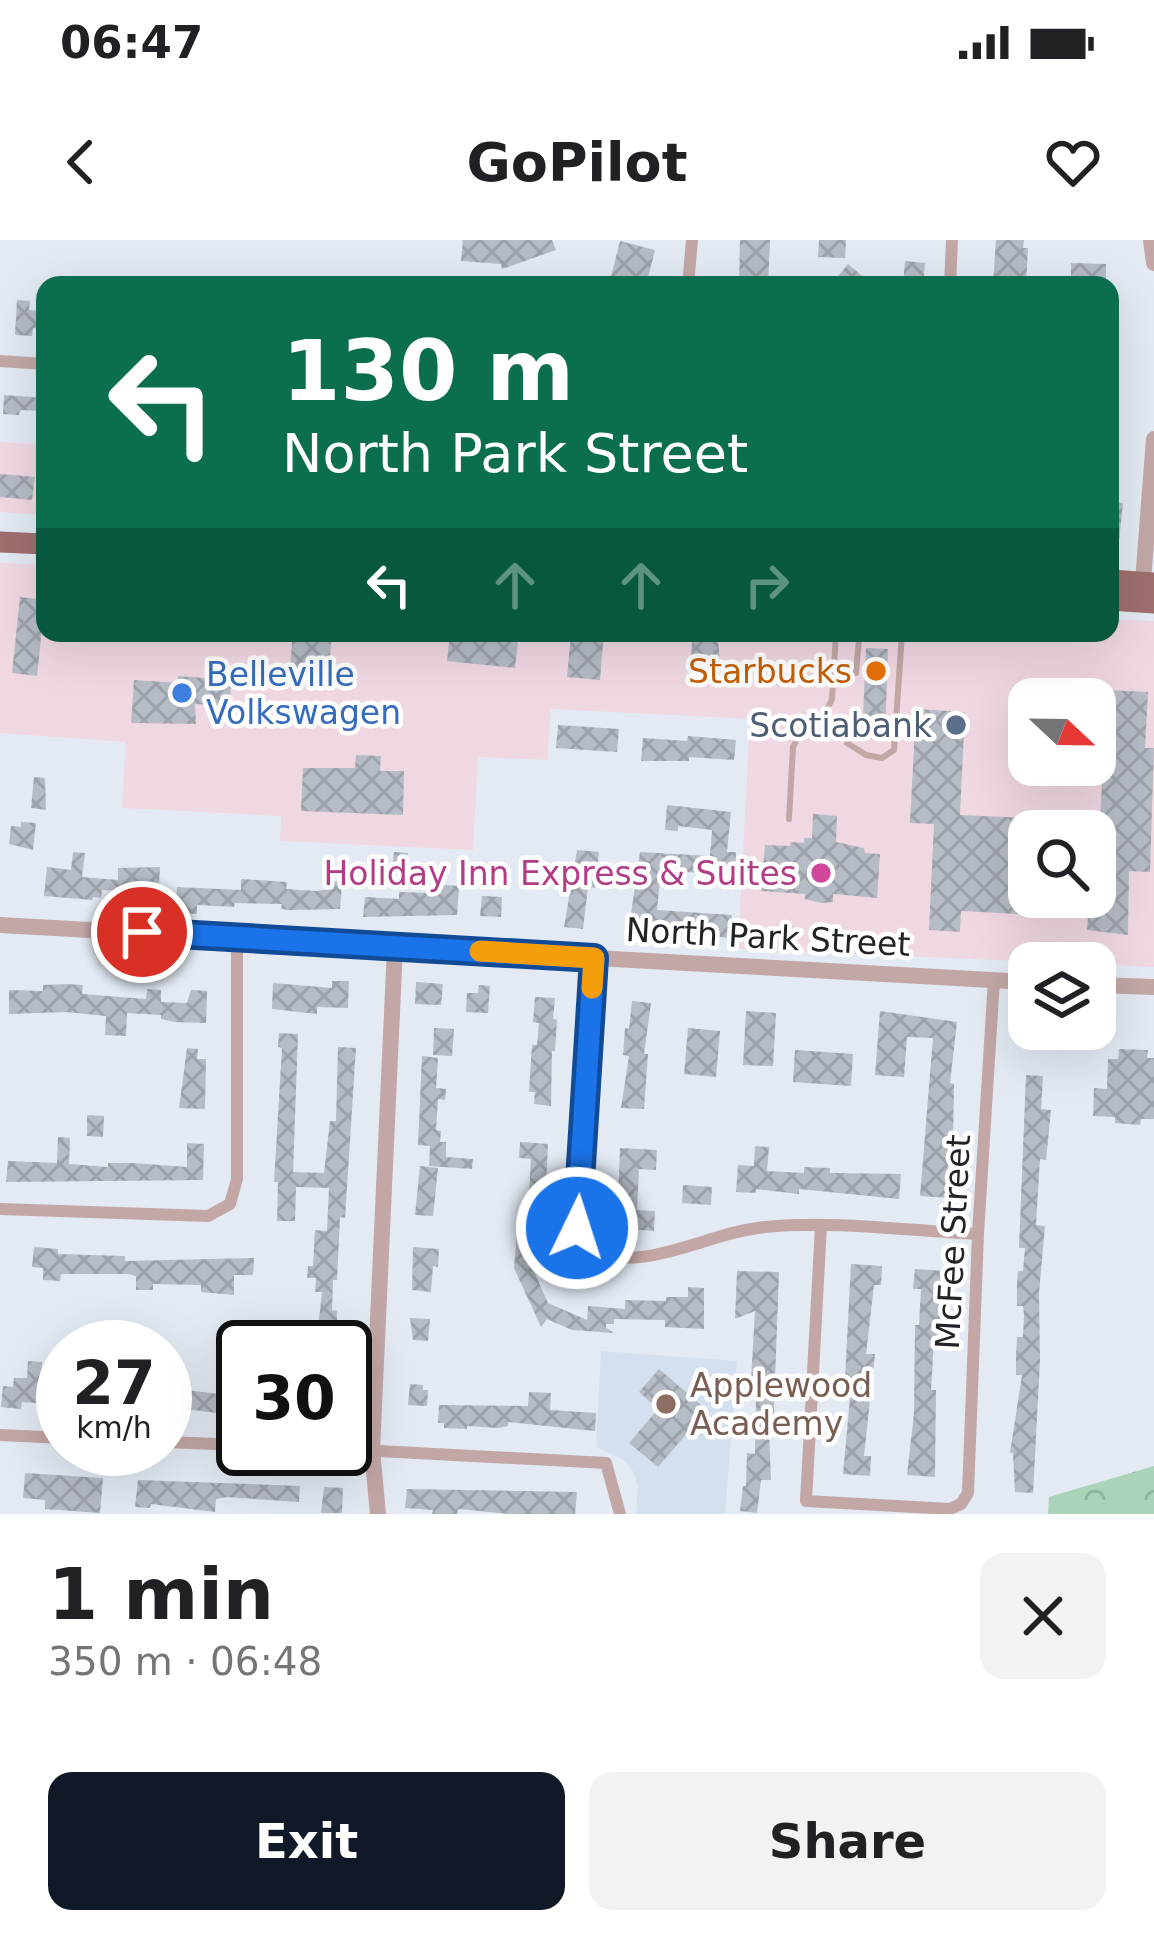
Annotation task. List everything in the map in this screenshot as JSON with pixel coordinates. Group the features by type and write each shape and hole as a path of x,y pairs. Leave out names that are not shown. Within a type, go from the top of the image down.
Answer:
{"main road":[{"path":"0,542 36,544"},
{"path":"1119,583 1148,593"}],"street":[{"path":"689,276 692,240"},
{"path":"950,276 952,240"},
{"path":"1151,240 1154,263"},
{"path":"0,361 36,363"},
{"path":"1148,593 1154,439"},
{"name":"North Park Street","path":"0,925 1008,981"},
{"path":"0,1208 208,1216 230,1204 237,1179 237,938"},
{"path":"372,1429 395,946"},
{"path":"594,958 577,1228 586,1251 609,1260 640,1258 764,1227 978,1234"},
{"name":"McFee Street","path":"821,1226 806,1501 950,1509 962,1504 968,1492 994,980"},
{"path":"1116,986 1154,987"},
{"path":"0,1435 36,1437"},
{"path":"372,1450 606,1463 620,1514"},
{"path":"372,1461 377,1514"}],"lane":[{"path":"789,819 793,747 832,699 835,642"},
{"path":"856,673 859,642"},
{"path":"847,743 882,758 894,750 901,642"}],"shaded area":[{"path":"0,442 36,444 36,514 0,512"},
{"path":"0,563 36,565 36,642 1119,642 1119,619 1154,621 1154,967 1116,965 1116,942 1008,942 1008,961 738,949 750,719 551,709 547,760 478,757 473,850 280,841 281,816 122,808 126,742 0,733"},
{"name":"Applewood Academy","path":"601,1351 737,1361 725,1514 636,1514 638,1486 633,1471 624,1460 596,1447"}],"green space":[{"path":"1154,1466 1154,1514 1048,1514 1049,1497"}],"building":[{"path":"463,240 552,240 556,250 502,269 501,264 461,261"},
{"path":"740,240 770,240 768,276 739,276"},
{"path":"819,240 846,240 845,258 818,257"},
{"path":"996,240 1024,240 1026,276 994,276"},
{"path":"620,241 655,250 648,276 611,276"},
{"path":"905,261 925,263 924,276 904,276"},
{"path":"1071,263 1106,264 1106,276 1071,276"},
{"path":"848,264 862,276 838,276"},
{"path":"17,300 30,301 29,310 36,311 36,328 32,336 15,335"},
{"path":"4,395 36,397 36,411 3,414"},
{"path":"0,474 35,477 32,500 0,497"},
{"path":"20,597 36,599 36,642 41,642 37,676 12,673"},
{"path":"292,642 331,642 329,669 290,667"},
{"path":"449,642 518,642 515,668 447,661"},
{"path":"570,642 603,642 600,680 567,677"},
{"path":"692,642 718,642 715,680 690,683"},
{"path":"866,648 888,649 885,739 862,738"},
{"name":"Belleville Volkswagen","path":"178,676 231,680 230,706 195,704 196,724 131,723 134,680 178,683"},
{"path":"1116,690 1148,692 1145,748 1154,748 1150,872 1129,871 1128,935 1087,930 1088,918 1116,918 1116,810 1101,810 1102,786 1116,786"},
{"path":"916,709 965,712 960,815 1008,817 1008,914 961,911 960,932 929,930 934,824 910,823"},
{"path":"558,725 619,729 617,752 556,748"},
{"path":"688,736 736,740 734,760 641,761 643,738 687,741"},
{"path":"356,755 381,756 380,771 404,771 403,815 301,811 303,768 355,768"},
{"path":"34,777 45,778 46,810 31,808"},
{"path":"667,805 731,812 727,852 736,852 735,874 661,871 657,910 732,915 730,938 629,928 640,852 710,856 712,830 678,826 678,831 665,830"},
{"name":"Holiday Inn Express & Suites","path":"813,814 837,816 836,842 880,854 877,898 833,894 833,902 821,903 805,899 805,894 761,891 765,845 790,846 812,838"},
{"path":"21,822 36,823 33,850 9,844 11,826 21,827"},
{"path":"577,850 599,852 595,888 588,887 583,929 564,927"},
{"path":"73,852 85,853 82,877 118,880 118,868 160,867 159,884 141,882 141,887 129,886 129,891 102,890 101,898 92,900 44,896 47,867 71,870"},
{"path":"394,852 408,853 406,875 391,874"},
{"path":"241,879 287,882 286,889 316,891 330,889 331,881 342,882 340,909 290,910 281,909 282,904 235,903 234,907 197,905 197,914 176,913 177,887 241,890"},
{"path":"432,884 459,886 457,915 363,917 365,897 399,899 399,892 431,893"},
{"path":"482,896 502,897 501,917 480,916"},
{"path":"332,981 349,981 348,1008 317,1007 317,1014 272,1009 273,983 332,988"},
{"path":"416,982 443,984 441,1005 415,1004"},
{"path":"43,985 83,985 82,994 146,999 147,989 161,990 161,1002 187,1003 191,990 207,991 206,1023 127,1013 126,1036 105,1035 106,1016 9,1014 9,990 43,991"},
{"path":"479,985 490,986 488,1013 466,1012 467,993 478,993"},
{"path":"535,997 555,998 551,1106 534,1104 535,1092 529,1092 532,1045 537,1045 539,1023 533,1022"},
{"path":"632,1001 651,1003 644,1054 648,1054 644,1109 621,1108 629,1056 623,1055 625,1028 629,1029"},
{"path":"746,1011 776,1013 773,1066 743,1065"},
{"path":"880,1011 957,1022 950,1083 954,1084 947,1180 951,1180 950,1198 920,1196 933,1038 907,1037 904,1077 875,1075"},
{"path":"434,1028 454,1029 452,1056 433,1055"},
{"path":"688,1028 720,1031 716,1077 684,1074"},
{"path":"279,1033 298,1034 293,1172 324,1173 330,1121 336,1121 338,1047 356,1048 345,1218 340,1217 337,1280 333,1280 332,1310 337,1311 337,1320 319,1320 322,1292 315,1292 316,1278 307,1278 308,1266 313,1266 315,1230 327,1231 329,1188 296,1187 295,1221 277,1221 278,1182 274,1182 282,1048 278,1047"},
{"path":"187,1048 198,1049 197,1059 206,1059 205,1109 179,1108"},
{"path":"1119,1049 1148,1050 1147,1058 1154,1058 1154,1119 1141,1119 1140,1125 1093,1116 1094,1088 1107,1089 1108,1059 1118,1059"},
{"path":"795,1050 853,1054 851,1086 793,1082"},
{"path":"422,1056 438,1058 436,1088 446,1089 445,1100 438,1099 436,1130 441,1131 440,1142 446,1142 446,1157 473,1159 472,1169 429,1166 430,1146 418,1145"},
{"path":"1026,1075 1043,1076 1041,1109 1051,1110 1046,1160 1040,1159 1036,1225 1045,1226 1033,1493 1015,1492 1010,1453 1022,1375 1016,1375 1016,1356 1024,1315 1023,1306 1017,1306 1017,1284 1025,1248 1019,1248"},
{"path":"87,1115 104,1116 103,1137 87,1136"},
{"path":"58,1137 70,1138 69,1164 108,1167 108,1163 133,1163 187,1167 187,1143 204,1144 203,1180 6,1182 8,1161 57,1163"},
{"path":"520,1142 548,1144 544,1228 535,1228 532,1267 548,1303 587,1320 588,1306 625,1309 625,1300 666,1301 666,1297 688,1297 688,1287 704,1288 704,1329 665,1327 665,1320 614,1319 606,1328 614,1333 572,1330 547,1319 541,1327 514,1268 519,1209 528,1209 531,1159 519,1158"},
{"path":"755,1146 769,1147 767,1171 804,1173 804,1167 830,1168 830,1173 901,1174 899,1199 799,1189 799,1194 756,1189 756,1193 736,1192 738,1165 754,1166"},
{"path":"620,1148 657,1150 656,1170 639,1169 637,1210 655,1211 654,1231 617,1228"},
{"path":"420,1166 438,1168 433,1216 415,1215"},
{"path":"683,1185 712,1187 711,1205 682,1203"},
{"path":"34,1247 58,1249 58,1254 125,1256 125,1261 254,1258 253,1275 234,1275 234,1295 201,1292 201,1285 153,1284 153,1290 136,1290 136,1276 129,1274 61,1274 60,1281 43,1280 43,1268 32,1267"},
{"path":"413,1247 439,1249 431,1292 412,1290"},
{"path":"851,1264 882,1266 881,1285 874,1285 866,1354 875,1354 864,1456 871,1456 870,1476 843,1474 850,1398 845,1379"},
{"path":"915,1269 945,1271 931,1390 936,1390 935,1477 907,1475 921,1289 913,1289"},
{"path":"737,1271 779,1272 773,1434 769,1434 771,1480 761,1480 757,1513 740,1511 747,1453 755,1454 756,1397 750,1397 755,1311 735,1319"},
{"path":"410,1318 430,1319 428,1341 413,1340"},
{"path":"28,1361 36,1362 36,1403 22,1402 21,1409 1,1407 3,1386 13,1387 14,1378 27,1378"},
{"path":"659,1369 707,1410 658,1467 629,1443 658,1409 639,1392"},
{"path":"410,1384 428,1390 427,1406 408,1405"},
{"path":"192,1391 216,1394 216,1413 192,1410"},
{"path":"529,1392 551,1393 550,1410 596,1413 595,1431 508,1422 498,1428 444,1428 444,1423 438,1423 439,1405 528,1406"},
{"path":"25,1473 103,1478 100,1513 45,1509 45,1500 23,1498"},
{"path":"138,1480 300,1486 299,1502 227,1497 216,1499 215,1512 151,1504 150,1508 135,1507"},
{"path":"324,1487 343,1488 342,1513 321,1513"},
{"path":"407,1489 577,1492 575,1514 458,1509 457,1514 432,1514 433,1510 405,1508"}],"slow traffic":[{"path":"480,951 594,958 592,988"}],"place":[{"name":"Starbucks","path":"876,671"},
{"name":"Belleville Volkswagen","path":"182,693"},
{"name":"Scotiabank","path":"956,725"},
{"name":"Holiday Inn Express & Suites","path":"821,873"},
{"name":"Applewood Academy","path":"666,1404"}],"route":[{"path":"142,932 594,958 577,1228"}]}
